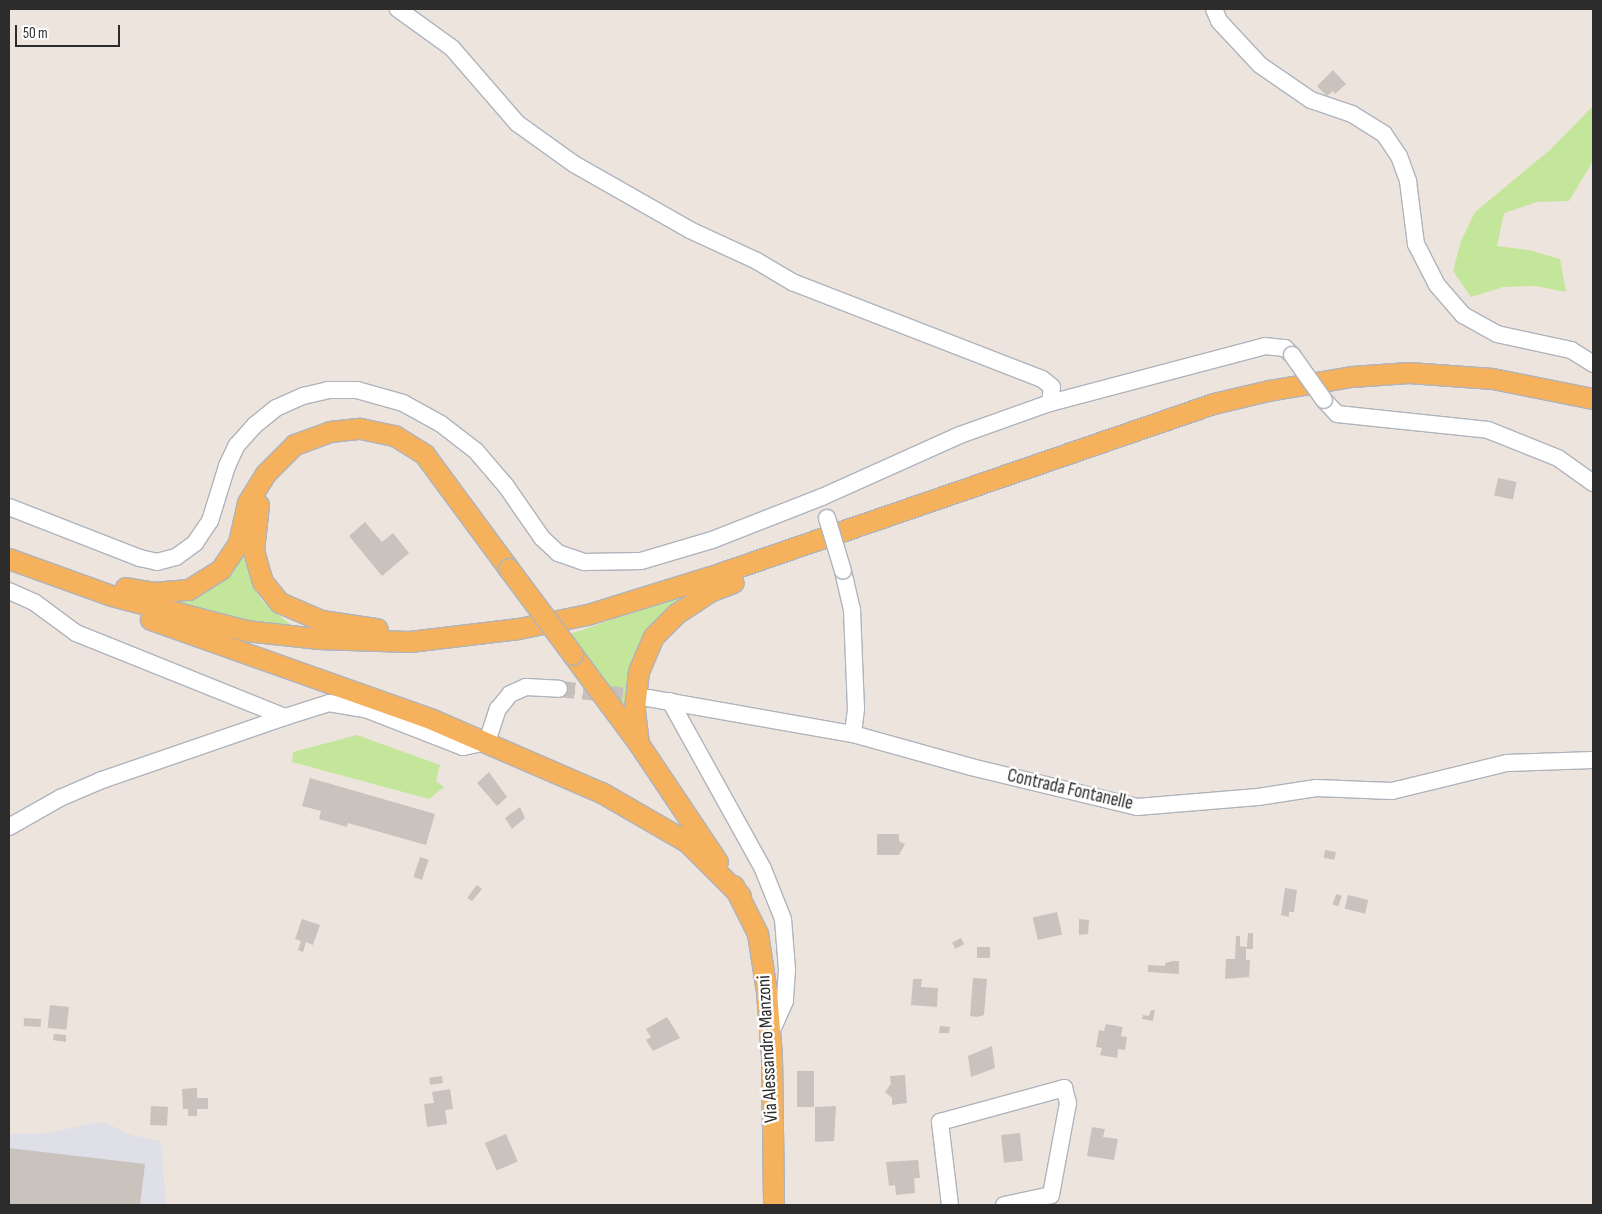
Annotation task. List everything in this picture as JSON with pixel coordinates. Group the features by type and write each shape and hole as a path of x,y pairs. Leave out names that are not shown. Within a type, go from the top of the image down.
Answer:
{"main road":[{"path":"9,560 112,596 246,631 318,639 410,642 475,634 571,618 632,602 1040,465 1214,404 1352,377 1409,373 1492,379 1593,399"},
{"path":"9,546 120,587 153,593 189,590 221,570 238,543 248,503 266,474 296,445 330,432 361,429 396,436 425,454 639,744 741,896"},
{"path":"639,744 635,709 639,672 654,637 677,614 712,591 1019,484 1040,465"},
{"path":"266,474 254,551 263,582 280,602 322,622 399,630 442,626 475,634"},
{"path":"9,560 73,591 256,654 487,742 602,793 687,842 741,896"},
{"name":"Via Alessandro Manzoni","path":"741,896 758,934 770,1032 774,1205"}],"street":[{"path":"398,9 452,48 517,123 574,164 690,230 757,261 794,283 1042,379 1052,387 1050,403"},
{"path":"1214,9 1225,28 1267,70 1311,100 1352,114 1384,134 1399,156 1408,181 1416,244 1437,285 1464,315 1497,334 1571,350 1593,364"},
{"path":"9,507 140,558 157,562 176,557 195,543 210,521 227,466 237,445 255,425 276,408 304,396 328,390 356,390 403,403 441,424 476,451 506,486 542,538 569,559 607,564 641,561 712,540 822,497 960,435 1050,403 1266,346 1285,348 1324,400 1337,414 1488,430 1558,458 1593,484"},
{"path":"822,497 844,571 852,610 856,709 853,734"},
{"path":"9,591 34,602 76,633 285,716"},
{"path":"9,827 60,798 102,780 285,716 329,703 368,710 463,747 487,742 498,709 510,694 526,687 559,689"},
{"name":"Contrada Fontanelle","path":"648,698 670,700 853,734 971,768 1138,806 1258,797 1316,788 1392,791 1507,763 1593,760"},
{"path":"670,700 763,869 783,919 788,970 785,1001 770,1032"},
{"path":"950,1205 940,1122 1064,1088 1068,1103 1051,1195 1004,1205"}],"shaded area":[{"path":"93,1123 106,1123 131,1135 161,1141 166,1205 9,1205 9,1134 49,1133"}],"green space":[{"path":"1593,106 1593,161 1569,201 1537,202 1504,213 1497,246 1529,250 1560,259 1566,292 1535,286 1503,287 1471,297 1453,271 1461,241 1475,212 1551,149"},
{"path":"239,554 247,556 253,587 263,602 297,630 249,623 173,602 203,591"},
{"path":"687,594 660,620 628,710 623,711 570,634"},
{"path":"357,735 440,765 436,781 444,787 429,799 292,762 293,752"}],"building":[{"path":"1333,70 1346,84 1335,94 1333,91 1327,96 1317,86"},
{"path":"1498,478 1517,482 1513,500 1494,496"},
{"path":"365,522 382,542 393,533 409,553 382,576 349,536"},
{"path":"489,772 507,797 497,806 477,783"},
{"path":"310,778 435,814 426,845 348,823 347,827 319,819 321,811 302,806"},
{"path":"520,807 525,818 512,829 505,818"},
{"path":"877,834 899,834 899,841 905,844 899,855 877,855"},
{"path":"1325,850 1336,852 1334,860 1324,858"},
{"path":"420,857 429,860 422,880 414,877"},
{"path":"477,885 482,889 472,901 467,898"},
{"path":"1285,888 1297,890 1294,912 1289,912 1289,917 1281,915"},
{"path":"1336,894 1342,896 1338,906 1333,904"},
{"path":"1348,895 1368,900 1365,914 1345,909"},
{"path":"1057,912 1062,934 1038,940 1033,918"},
{"path":"302,919 320,925 313,945 306,942 303,952 298,950 301,941 295,939"},
{"path":"1079,919 1089,920 1088,934 1079,935"},
{"path":"1248,933 1253,933 1253,949 1246,949 1246,960 1250,960 1249,977 1225,979 1226,959 1235,959 1236,936 1240,936 1240,946 1247,947"},
{"path":"961,938 964,944 955,949 952,943"},
{"path":"977,947 990,947 990,958 977,958"},
{"path":"1179,961 1179,974 1148,972 1148,965 1165,966 1165,963"},
{"path":"973,978 987,979 984,1015 977,1017 970,1016"},
{"path":"913,979 922,979 921,987 938,988 937,1007 911,1005"},
{"path":"50,1005 69,1007 66,1030 48,1028"},
{"path":"1151,1010 1155,1010 1153,1021 1142,1019 1143,1015 1149,1016"},
{"path":"667,1017 680,1038 653,1051 646,1040 651,1037 646,1029"},
{"path":"24,1018 41,1019 41,1027 24,1026"},
{"path":"1106,1024 1123,1027 1121,1036 1127,1037 1125,1050 1118,1049 1117,1058 1100,1055 1102,1048 1096,1047 1099,1030 1104,1031"},
{"path":"940,1026 950,1027 949,1033 939,1033"},
{"path":"54,1034 66,1035 66,1042 53,1040"},
{"path":"992,1046 995,1068 971,1077 968,1056"},
{"path":"797,1071 814,1071 814,1107 797,1107"},
{"path":"905,1075 907,1103 892,1105 892,1098 885,1092 891,1084 890,1076"},
{"path":"442,1076 443,1083 430,1085 429,1078"},
{"path":"197,1088 197,1098 208,1098 208,1109 197,1109 197,1116 188,1116 188,1109 183,1109 182,1089"},
{"path":"450,1089 453,1109 445,1110 447,1124 427,1127 424,1104 434,1103 432,1092"},
{"path":"151,1106 168,1107 167,1126 150,1125"},
{"path":"836,1106 834,1141 815,1142 815,1107"},
{"path":"1092,1127 1105,1129 1103,1137 1118,1139 1114,1160 1087,1156"},
{"path":"1020,1133 1023,1161 1004,1163 1001,1135"},
{"path":"506,1134 518,1162 497,1171 485,1143"},
{"path":"9,1148 145,1164 140,1205 9,1205"},
{"path":"918,1160 920,1178 914,1178 915,1193 896,1195 895,1185 889,1186 886,1162"}],"tunnel":[{"path":"559,689 648,698"}]}
